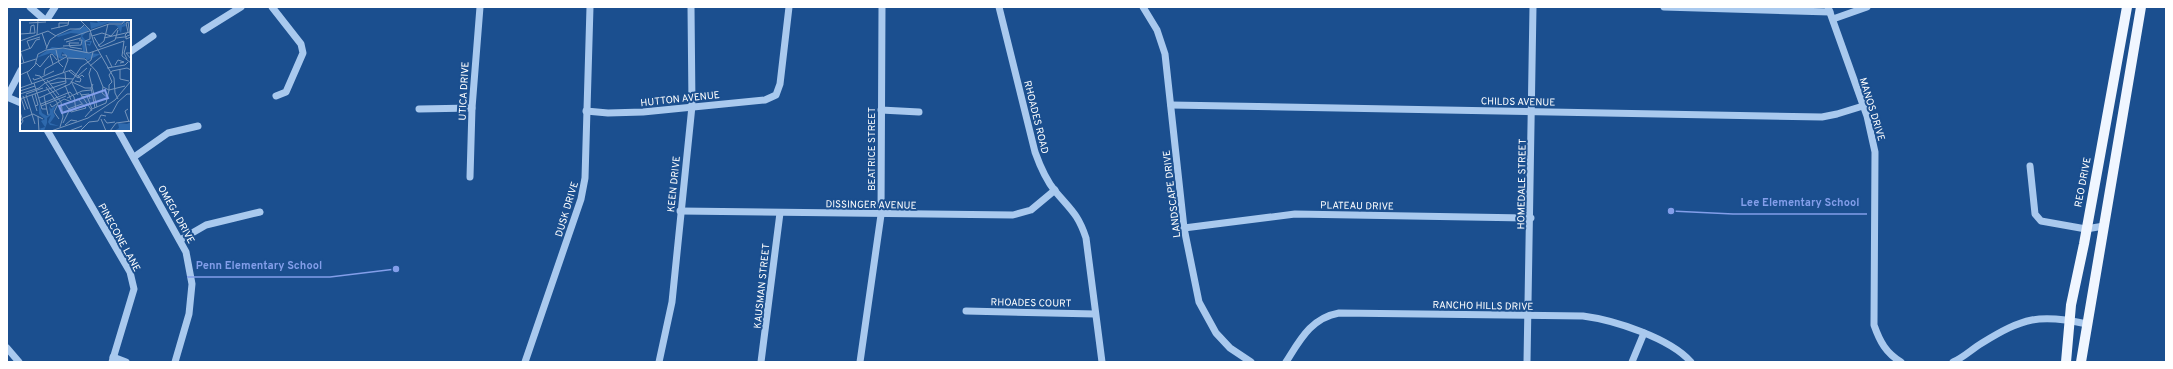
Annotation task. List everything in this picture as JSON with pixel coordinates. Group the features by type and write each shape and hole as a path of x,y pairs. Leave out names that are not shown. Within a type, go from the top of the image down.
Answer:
{"main road":[{"name":"REO DRIVE","path":"2066,362 2070,320 2127,7"},
{"path":"2081,362 2141,7"}],"street":[{"path":"30,7 45,20"},
{"path":"47,20 55,7"},
{"path":"204,30 241,7"},
{"path":"272,7 301,44 303,53 286,92 276,96"},
{"name":"UTICA DRIVE","path":"470,177 472,108 480,7"},
{"name":"DUSK DRIVE","path":"525,362 581,199 585,178 590,7"},
{"name":"KEEN DRIVE","path":"659,362 672,302 680,211 692,106 691,7"},
{"name":"HUTTON AVENUE","path":"586,111 608,113 643,112 765,100 776,95 780,84 789,7"},
{"name":"BEATRICE STREET","path":"860,362 881,215 882,7"},
{"name":"RHOADES ROAD","path":"1000,7 1035,152 1042,169 1055,190 1073,209 1081,222 1086,238 1102,362"},
{"name":"LANDSCAPE DRIVE","path":"1143,7 1162,44 1171,105 1184,228 1199,302 1216,333 1230,348 1251,362"},
{"name":"HOMEDALE STREET","path":"1527,362 1531,218 1533,7"},
{"path":"1664,7 1830,13 1867,7"},
{"name":"MANOS DRIVE","path":"1830,13 1872,133 1875,156 1874,325 1880,343 1898,360"},
{"path":"131,51 153,36"},
{"path":"20,72 7,97 20,103"},
{"name":"CHILDS AVENUE","path":"1171,105 1822,117 1838,114 1863,106"},
{"path":"419,109 472,108"},
{"path":"881,110 919,112"},
{"path":"134,158 168,133 198,126"},
{"name":"PINECONE LANE","path":"48,131 130,272 134,289 113,360"},
{"name":"OMEGA DRIVE","path":"119,131 186,252 192,284 189,314 175,362"},
{"path":"2030,166 2035,214 2041,221 2086,229 2104,226"},
{"name":"DISSINGER AVENUE","path":"680,211 881,215 1013,215 1031,210 1055,190"},
{"path":"180,240 206,226 260,212"},
{"name":"KAUSMAN STREET","path":"761,362 780,213"},
{"name":"PLATEAU DRIVE","path":"1184,228 1295,214 1531,218"},
{"name":"RHOADES COURT","path":"966,311 1095,314"},
{"name":"RANCHO HILLS DRIVE","path":"1286,362 1309,328 1319,320 1332,314 1582,316 1599,318 1644,333 1674,348 1691,362"},
{"path":"1953,362 1982,343 2028,320 2046,318 2070,320 2087,324"},
{"path":"1632,362 1644,333"},
{"path":"7,348 19,362"},
{"path":"113,360 126,362"}],"place":[{"name":"Lee Elementary School","path":"1671,211"},
{"name":"Penn Elementary School","path":"396,269"}]}
